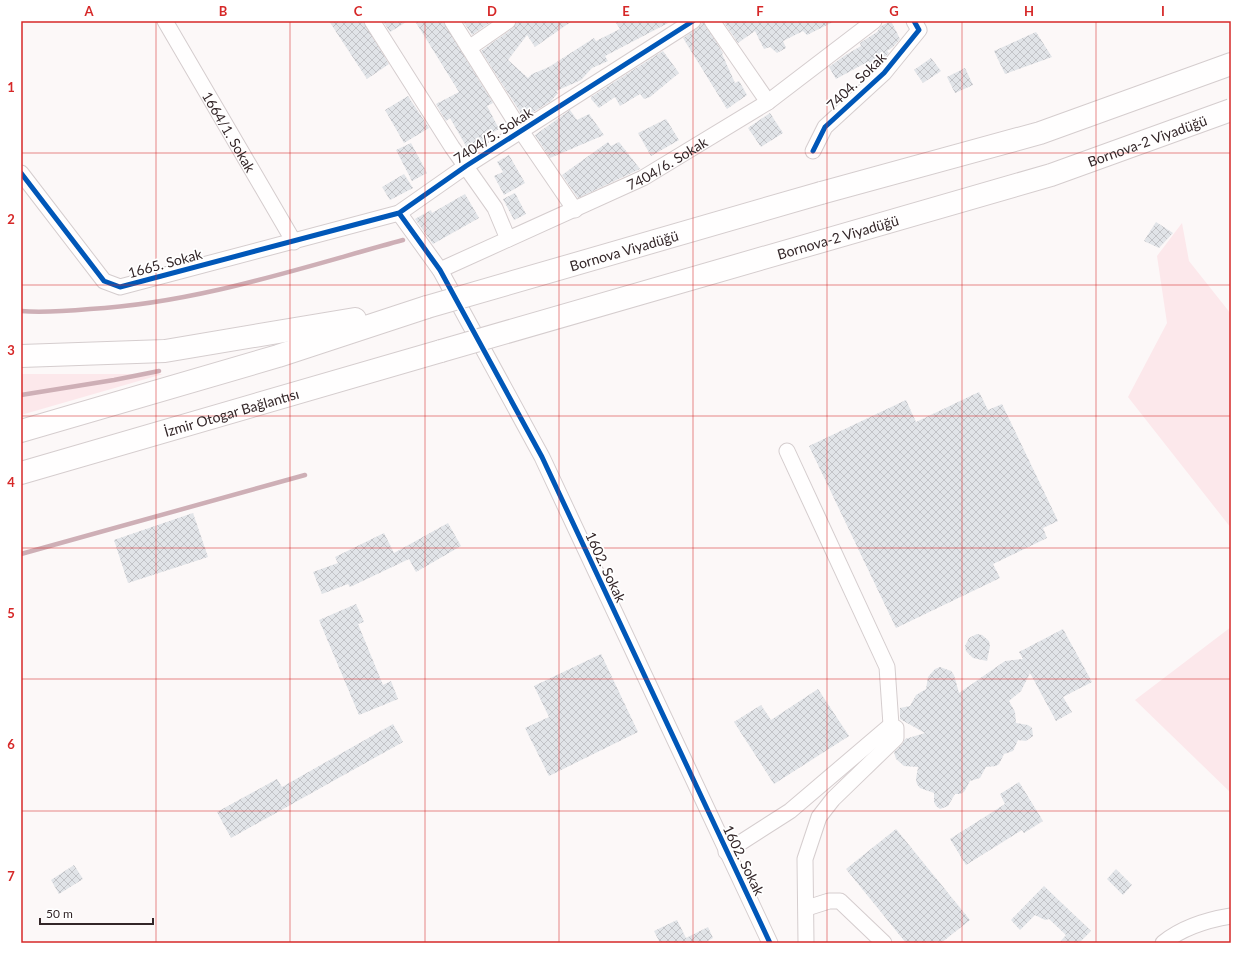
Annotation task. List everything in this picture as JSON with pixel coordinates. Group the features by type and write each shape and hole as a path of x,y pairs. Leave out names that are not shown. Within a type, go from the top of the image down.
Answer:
{"highway":[{"name":"Bornova Viyadüğü","path":"427,307 821,193 1040,133 1231,64"},
{"name":"Bornova-2 Viyadüğü","path":"442,351 1051,176 1231,110"},
{"path":"21,356 165,351 427,307"},
{"path":"21,431 278,356 427,307"},
{"name":"İzmir Otogar Bağlantısı","path":"21,473 442,351"}],"street":[{"name":"1664/1. Sokak","path":"165,21 294,242"},
{"path":"372,21 495,208 508,240"},
{"path":"452,21 520,131 575,210"},
{"path":"470,48 508,21"},
{"name":"7404/5. Sokak","path":"294,242 399,213 466,166 693,21"},
{"path":"712,21 768,102"},
{"name":"7404/6. Sokak","path":"440,270 643,178 768,102 874,21"},
{"name":"7404. Sokak","path":"813,151 825,127 884,73 917,25"},
{"name":"1665. Sokak","path":"21,173 104,281 120,287 294,242"},
{"name":"1602. Sokak","path":"399,213 440,270 542,457 726,852 765,941"},
{"path":"787,451 887,667 891,725"},
{"path":"726,852 790,811 891,725"},
{"path":"806,943 805,859 819,818 833,799 896,738 896,728 891,725"},
{"path":"806,908 829,901 840,901 884,943"},
{"path":"1163,943 1177,932 1208,920 1231,916"}],"shaded area":[{"path":"1182,223 1189,261 1231,314 1231,528 1128,397 1167,323 1157,256"},
{"path":"21,374 163,374 21,415"},
{"path":"1231,627 1231,793 1135,700"}],"building":[{"path":"329,21 363,21 389,64 367,79"},
{"path":"383,21 408,21 390,32"},
{"path":"415,21 443,21 493,103 487,106 499,129 483,138 486,143 470,153 450,118 446,121 436,104 459,92"},
{"path":"463,21 492,21 472,35"},
{"path":"517,21 572,21 535,47 527,35 508,60 528,78 532,74 549,67 594,38 596,41 620,29 615,21 672,21 605,56 608,61 592,68 581,80 556,91 558,93 551,101 524,118 481,51 513,28"},
{"path":"703,21 723,53 722,54 735,83 739,81 747,95 727,109 683,38 698,28"},
{"path":"723,21 835,21 807,35 803,31 783,41 786,48 777,53 770,47 764,49 755,31 738,43"},
{"path":"891,21 900,39 887,51 889,53 871,65 869,61 836,79 829,67 861,46 860,43 877,32 881,26"},
{"path":"1036,32 1052,57 1005,74 994,51"},
{"path":"663,51 679,73 650,97 644,99 640,94 620,106 615,97 599,108 591,99 591,97"},
{"path":"931,58 941,71 923,83 914,70"},
{"path":"965,68 973,85 955,93 947,77"},
{"path":"408,96 429,128 404,143 385,110"},
{"path":"570,110 577,120 589,114 604,135 550,158 535,135"},
{"path":"770,113 783,133 761,147 748,128"},
{"path":"666,119 679,140 651,156 638,133"},
{"path":"608,142 611,146 619,142 640,169 578,198 562,175"},
{"path":"411,143 427,173 412,181 396,150"},
{"path":"509,155 525,183 504,195 494,176 503,172 497,162"},
{"path":"404,174 413,188 390,200 382,187"},
{"path":"515,193 526,214 514,220 503,199"},
{"path":"465,194 479,218 433,244 415,219 431,210 432,213"},
{"path":"1156,222 1173,233 1159,248 1144,241"},
{"path":"979,392 988,410 1002,404 1058,521 1043,528 1047,538 993,564 1000,578 896,628 809,446 906,400 916,422"},
{"path":"193,513 208,557 128,583 114,540"},
{"path":"448,523 461,546 416,572 409,559 350,587 348,584 322,594 313,572 338,563 335,557 384,533 394,553"},
{"path":"356,604 364,622 358,624 383,685 391,681 398,699 359,715 319,620"},
{"path":"1063,629 1092,682 1063,697 1072,712 1056,721 1030,673 1021,691 1009,701 1015,712 1016,723 1028,725 1032,728 1033,736 1026,741 1018,740 1013,751 1004,754 999,764 996,766 986,767 980,778 970,781 964,792 955,794 948,806 940,809 934,802 934,793 920,788 917,784 916,779 918,767 904,766 896,759 894,752 905,739 925,733 900,719 900,708 910,706 916,695 926,689 928,677 935,669 940,667 951,671 954,675 959,693 1005,661 1023,659 1019,652"},
{"path":"977,634 982,635 989,641 990,646 987,661 973,658 966,651 965,646 969,638"},
{"path":"601,654 638,732 549,776 525,728 549,717 534,686"},
{"path":"818,689 849,736 774,784 734,722 761,705 771,720"},
{"path":"393,724 403,742 231,838 217,812 277,779 282,787"},
{"path":"1019,782 1043,821 1024,833 1022,830 966,865 950,839 1005,804 1000,794"},
{"path":"896,829 970,920 941,943 906,943 846,869"},
{"path":"74,865 83,879 59,894 51,880"},
{"path":"1116,869 1132,885 1123,895 1107,879"},
{"path":"1044,886 1091,931 1079,943 1059,943 1066,935 1049,919 1045,920 1035,915 1020,930 1011,920"},
{"path":"677,920 686,938 708,927 713,938 704,943 660,943 654,931"}],"waterway":[{"path":"21,311 47,312 170,300 287,273 403,240"},
{"path":"21,395 159,371"},
{"path":"21,554 305,475"}],"cycle path":[{"path":"21,173 104,281 120,287 399,213 466,166 693,21"},
{"path":"813,151 825,127 884,73 919,30 914,21"},
{"path":"399,213 440,270 542,457 770,943"}]}
